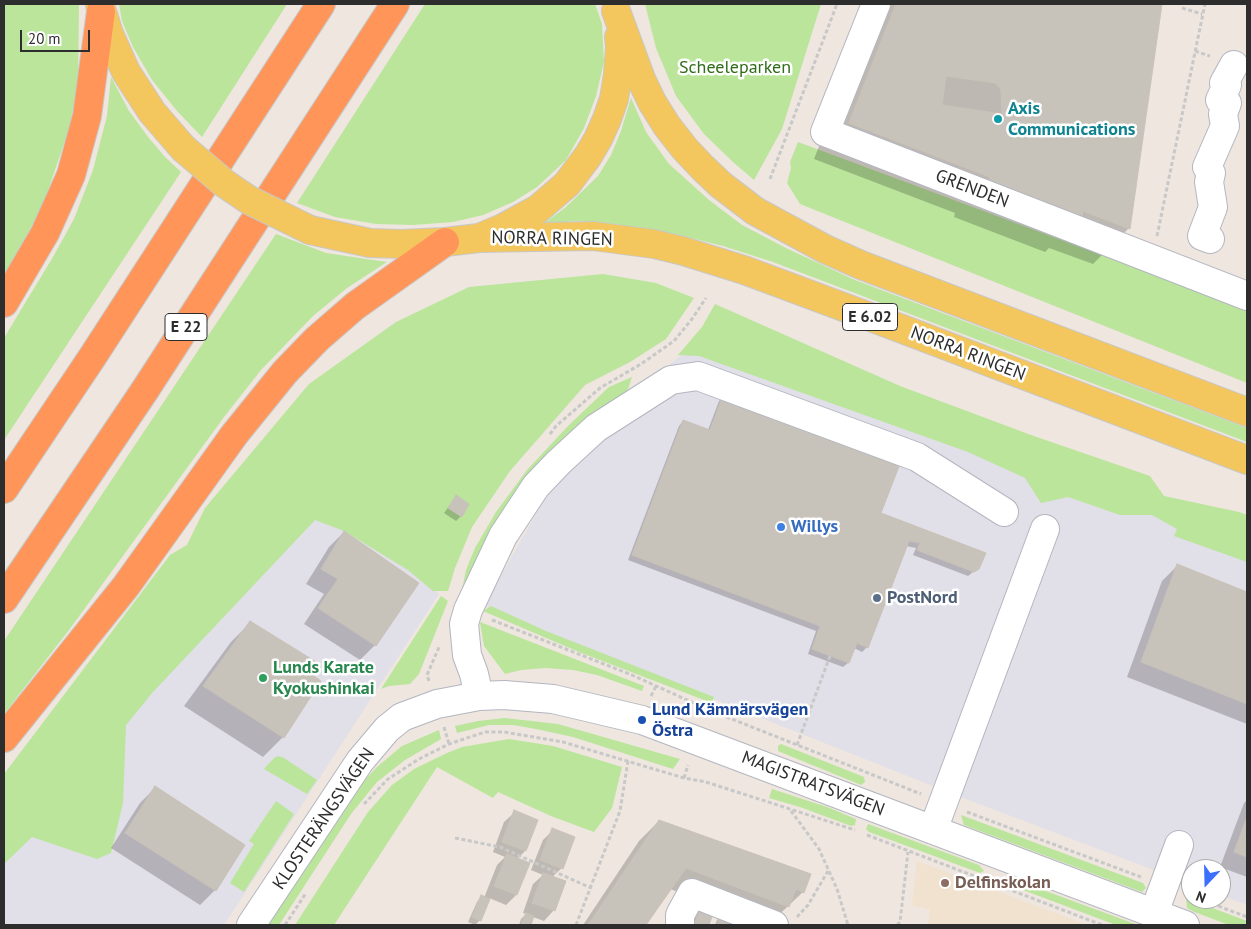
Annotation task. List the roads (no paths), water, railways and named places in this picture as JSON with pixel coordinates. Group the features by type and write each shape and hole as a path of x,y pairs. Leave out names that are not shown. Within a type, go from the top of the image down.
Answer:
{"highway":[{"name":"E 22","path":"4,599 145,390 395,4"},
{"path":"4,303 44,233 71,175 87,116 100,7"},
{"path":"4,489 93,356 316,12"},
{"path":"4,738 126,586 234,435 285,372 317,339 355,306 445,242"}],"main road":[{"path":"100,7 114,47 126,72 152,112 183,148 224,183 249,200 310,230 370,243 402,244 479,238 504,228 538,209 567,184 588,156 607,119 614,98 620,47 615,7"},
{"name":"E 6.02","path":"615,7 641,79 652,102 667,126 703,168 721,185 755,211 825,249 861,265 1247,412"},
{"name":"NORRA RINGEN","path":"479,238 593,236 654,244 683,251 744,270 1247,460"}],"street":[{"name":"GRENDEN","path":"876,4 825,132 1247,296"},
{"path":"1210,239 1202,236 1213,207 1209,182 1211,173 1208,167 1225,126 1223,114 1227,103 1220,100 1227,86 1224,83 1222,60"},
{"path":"479,696 474,674 466,656 464,624 468,610 503,536 536,486 596,428 671,380 698,376 918,457 1004,512"},
{"path":"933,830 1044,529"},
{"name":"MAGISTRATSVÄGEN","path":"402,717 437,704 479,696 528,696 553,699 642,720 1185,925"},
{"name":"KLOSTERÄNGSVÄGEN","path":"251,925 360,761 387,729 402,717"},
{"path":"1154,913 1178,845"},
{"path":"680,925 680,916 692,893 783,923"}],"place":[{"name":"Axis Communications","path":"998,119"},
{"name":"Willys","path":"781,527"},
{"name":"PostNord","path":"877,598"},
{"name":"Lunds Karate Kyokushinkai","path":"263,678"},
{"name":"Lund Kämnärsvägen Östra","path":"642,720"},
{"name":"Delfinskolan","path":"945,883"}],"park label":[{"name":"Scheeleparken","path":"735,68"}]}
